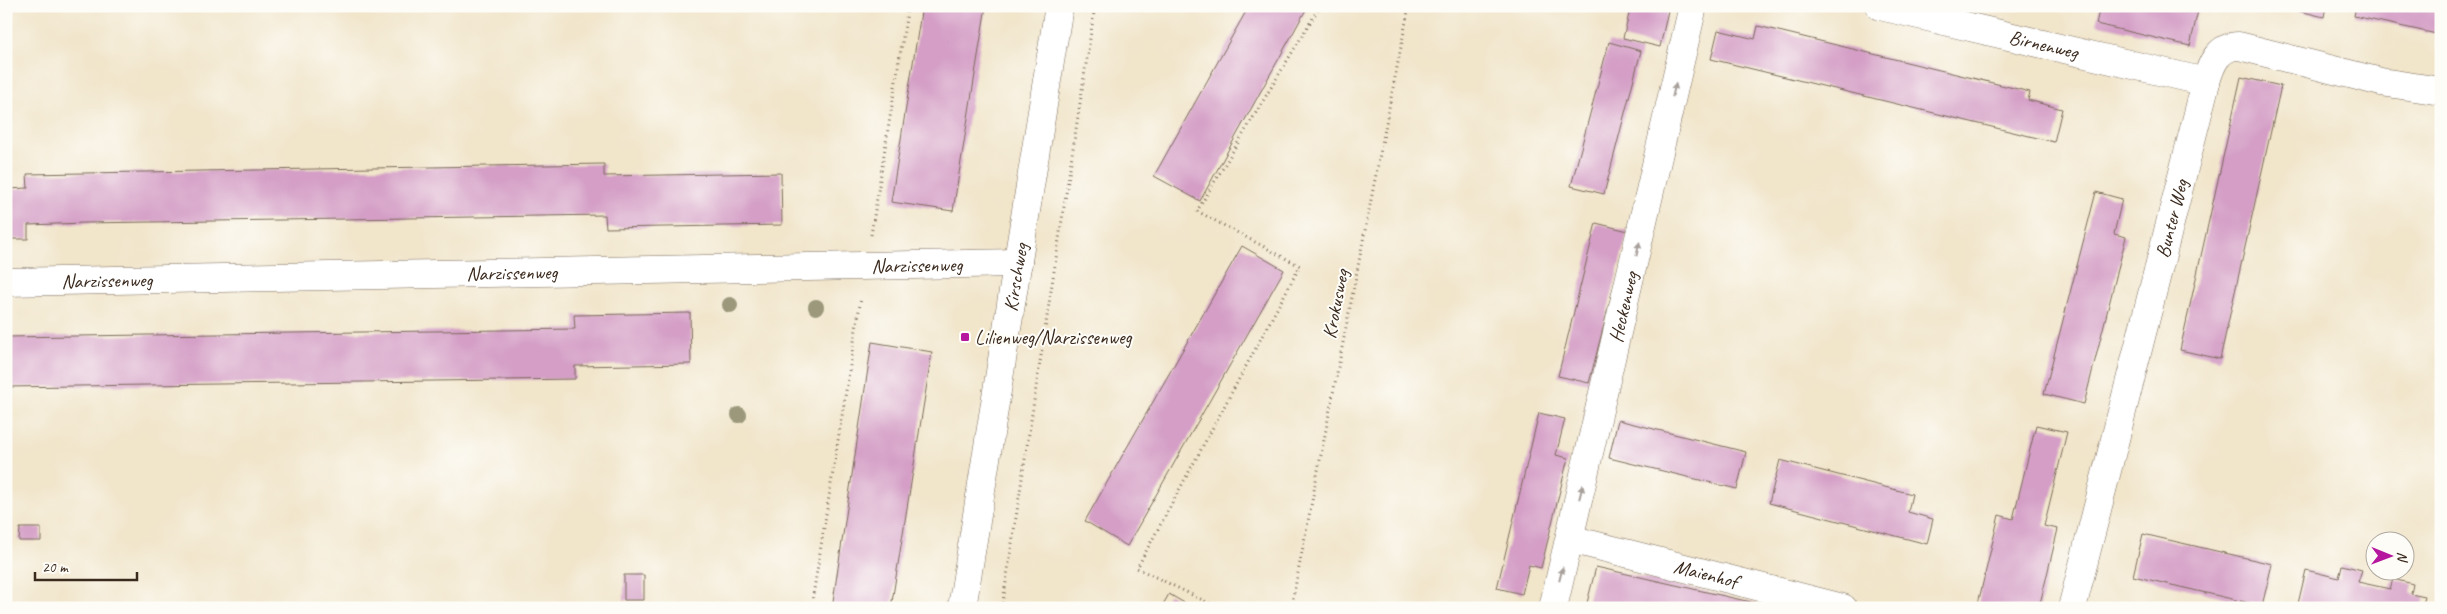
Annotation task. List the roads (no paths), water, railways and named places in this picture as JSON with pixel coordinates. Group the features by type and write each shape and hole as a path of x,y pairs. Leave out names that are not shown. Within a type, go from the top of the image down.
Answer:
{"street":[{"name":"Kirschweg","path":"962,608 1059,6"},
{"name":"Heckenweg","path":"1552,608 1570,540 1693,6"},
{"name":"Birnenweg","path":"1880,6 2206,82"},
{"name":"Bunter Weg","path":"2072,608 2210,66 2218,54 2230,47 2239,46 2381,82 2441,91"},
{"name":"Narzissenweg","path":"6,282 1018,263"},
{"name":"Maienhof","path":"1570,540 1843,608"}],"place":[{"name":"Lilienweg/Narzissenweg","path":"965,337"}]}
